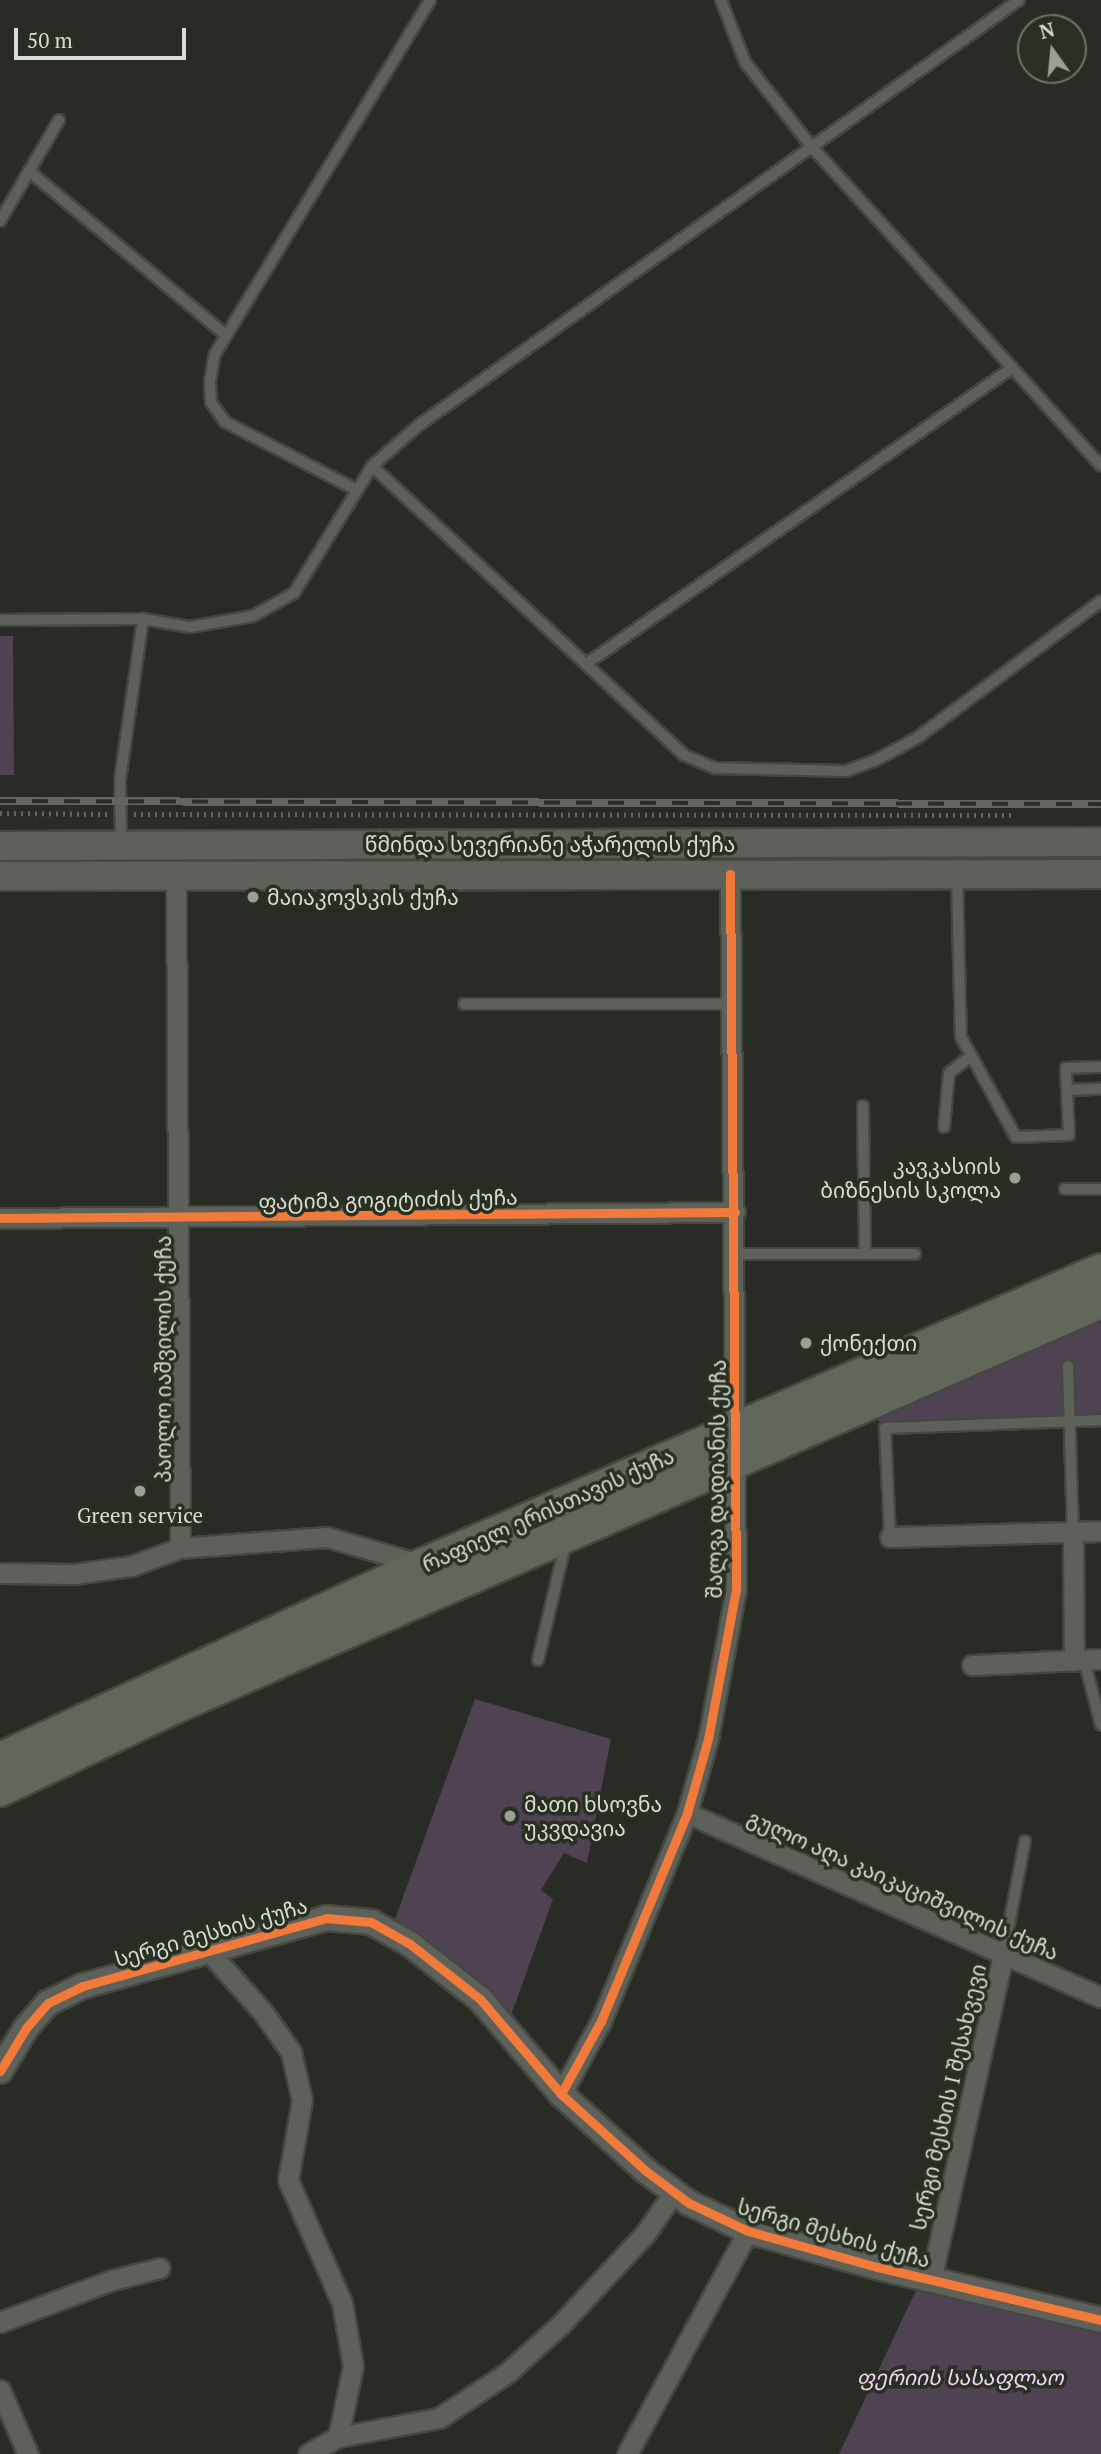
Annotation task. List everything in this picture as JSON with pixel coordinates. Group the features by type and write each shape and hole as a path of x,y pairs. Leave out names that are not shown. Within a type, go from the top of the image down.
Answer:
{"main road":[{"name":"წმინდა სევერიანე აჭარელის ქუჩა","path":"0,846 1101,842"},
{"name":"წმინდა სევერიანე აჭარელის ქუჩა","path":"0,876 1101,874"},
{"name":"რაფიელ ერისთავის ქუჩა","path":"0,1759 422,1565 1101,1270"},
{"name":"რაფიელ ერისთავის ქუჩა","path":"0,1790 175,1707 567,1538 1101,1302"}],"street":[{"name":"შალვა დადიანის ქუჩა","path":"561,2094 601,2021 687,1813 708,1740 736,1589 738,1463 730,874"},
{"name":"პაოლო იაშვილის ქუჩა","path":"176,876 181,1220 180,1548"},
{"name":"ფატიმა გოგიტიძის ქუჩა","path":"0,1218 181,1220 734,1212"},
{"path":"890,1537 1101,1531"},
{"path":"972,1665 1086,1660 1073,1532"},
{"path":"0,1573 75,1573 131,1566 180,1548 327,1537 422,1565"},
{"name":"გულო აღა კაიკაციშვილის ქუჩა","path":"687,1813 1003,1956 1101,1997"},
{"name":"სერგი მესხის ქუჩა","path":"0,2071 26,2028 48,2003 83,1986 211,1954 326,1918 371,1922 410,1944 480,1999 561,2094 674,2192 748,2231 931,2280 1101,2320"},
{"path":"211,1954 262,2011 291,2052 302,2100 288,2180 342,2303 353,2366 338,2437"},
{"name":"სერგი მესხის I შესახვევი","path":"931,2280 1003,1956"},
{"path":"308,2454 338,2437 439,2418 507,2373 561,2324 645,2234 674,2192"},
{"path":"627,2454 748,2231"},
{"path":"0,2322 112,2280 160,2268"},
{"path":"0,2390 28,2454"}],"lane":[{"path":"357,490 225,422 211,402 210,381 215,354 430,0"},
{"path":"721,0 745,62 812,147 1012,368 1098,458"},
{"path":"0,620 144,619 190,626 253,617 294,593 372,466 419,425 1019,0"},
{"path":"0,221 59,120"},
{"path":"29,171 226,335"},
{"path":"586,664 1012,368"},
{"path":"372,466 684,755 715,768 846,771 917,738 1101,601"},
{"path":"121,846 120,780 144,619"},
{"path":"956,874 961,1037 1016,1137 1069,1135 1066,1068 1101,1067"},
{"path":"464,1004 732,1004"},
{"path":"944,1127 950,1073 971,1056"},
{"path":"1067,1090 1101,1089"},
{"path":"863,1106 865,1254"},
{"path":"1065,1189 1101,1189"},
{"path":"735,1254 915,1254"},
{"path":"1068,1366 1073,1532"},
{"path":"890,1537 885,1428 1101,1420"},
{"path":"538,1660 567,1538"},
{"path":"1086,1660 1101,1725"},
{"name":"სერგი მესხის I შესახვევი","path":"1003,1956 1025,1841"}],"path":[{"path":"0,813 1019,815"}],"green space":[{"path":"0,636 13,636 14,775 0,775"},
{"path":"1101,1302 1101,1420 885,1428 866,1406"},
{"path":"475,1699 611,1739 587,1863 564,1853 541,1890 553,1899 506,2029 390,1933"},
{"name":"ფერიის სასაფლაო","path":"917,2288 1101,2332 1101,2454 839,2454"}],"railway":[{"path":"0,801 1101,804"}],"cycle path":[{"path":"561,2094 601,2021 687,1813 708,1739 736,1589 730,874"},
{"path":"0,1218 735,1212"},
{"path":"0,2071 26,2028 48,2003 83,1986 326,1918 371,1922 410,1944 480,1999 561,2094 646,2171 689,2203 748,2231 877,2267 1101,2320"}],"place":[{"name":"მაიაკოვსკის ქუჩა","path":"253,897"},
{"name":"კავკასიის ბიზნესის სკოლა","path":"1015,1178"},
{"name":"ქონექთი","path":"806,1343"},
{"name":"Green service","path":"140,1491"},
{"name":"მათი ხსოვნა უკვდავია","path":"510,1816"}]}
